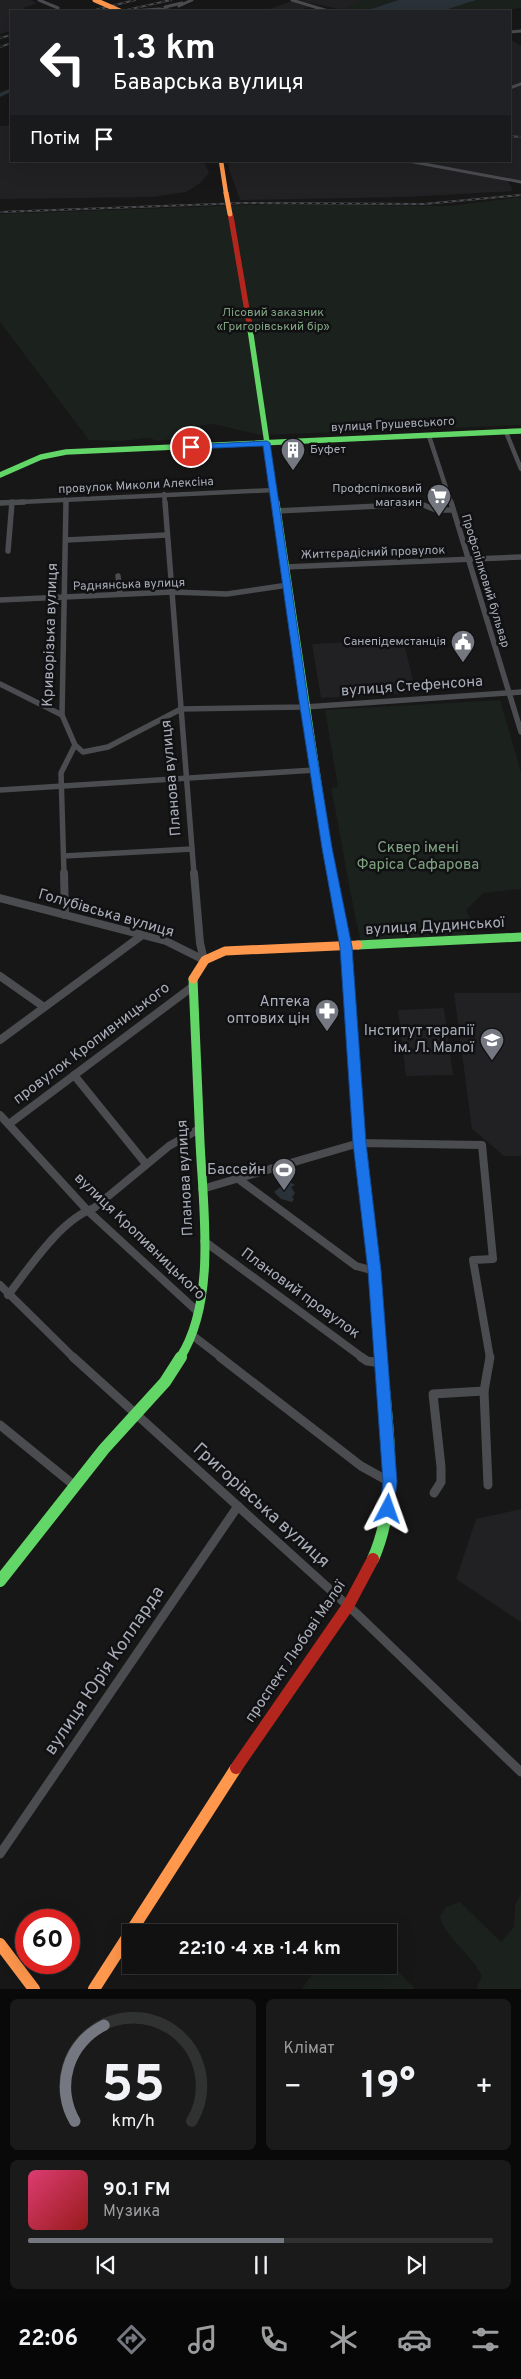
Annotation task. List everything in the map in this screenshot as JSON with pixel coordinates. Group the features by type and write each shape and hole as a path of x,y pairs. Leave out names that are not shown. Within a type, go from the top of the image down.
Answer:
{"main road":[{"path":"94,0 118,10"},
{"name":"проспект Любові Малої","path":"94,1989 233,1772 348,1606 368,1570 382,1535 388,1509 390,1482 375,1271 360,1143 346,947 315,770 267,443 221,162"},
{"name":"вулиця Грушевського","path":"0,475 41,457 66,452 521,431"},
{"name":"вулиця Дудинської","path":"204,960 214,953 225,951 346,947 521,937"},
{"name":"Планова вулиця","path":"0,1581 75,1486 136,1414 160,1391 179,1362 192,1335 198,1312 204,1241 192,987 196,969 204,960"},
{"path":"0,1944 34,1989"}],"street":[{"path":"39,0 58,8"},
{"path":"146,10 159,9 192,0"},
{"path":"292,0 318,6 326,10"},
{"path":"176,10 182,3"},
{"path":"159,9 167,10"},
{"path":"413,162 521,182"},
{"path":"506,432 521,469"},
{"name":"Профспілковий бульвар","path":"429,436 470,559 521,732"},
{"name":"провулок Миколи Алексіна","path":"0,503 273,490"},
{"name":"Планова вулиця","path":"164,494 200,943 204,960"},
{"name":"Криворізька вулиця","path":"66,499 66,597 62,715 75,745"},
{"path":"8,551 12,502"},
{"path":"276,511 421,504 436,510 453,510"},
{"path":"66,540 167,535"},
{"name":"Життєрадісний провулок","path":"285,566 521,557"},
{"path":"118,576 120,594"},
{"name":"Раднянська вулиця","path":"0,600 172,592 227,594 288,585"},
{"path":"0,684 62,715"},
{"name":"вулиця Стефенсона","path":"181,709 305,707 521,692"},
{"path":"65,915 61,773 75,745 84,752 108,747 181,709"},
{"path":"0,790 315,770"},
{"path":"64,856 192,849"},
{"name":"Голубівська вулиця","path":"0,898 166,942 204,960"},
{"path":"0,1040 141,936"},
{"path":"0,976 44,1007"},
{"name":"провулок Кропивницького","path":"8,1124 192,987"},
{"path":"74,1075 146,1164"},
{"name":"вулиця Кропивницького","path":"0,1115 87,1210 198,1312"},
{"path":"8,1295 46,1246 80,1213 94,1208 169,1146 199,1129"},
{"path":"202,1189 360,1143 482,1145 493,1259 472,1260 491,1361 484,1391 488,1485"},
{"path":"237,1178 356,1266 375,1271"},
{"name":"Плановий провулок","path":"204,1241 367,1361 382,1363"},
{"name":"Григорівська вулиця","path":"0,1284 8,1295 136,1414 348,1606 521,1772"},
{"path":"192,1335 361,1466 390,1482"},
{"path":"434,1494 441,1482 441,1467 433,1394 484,1391"},
{"path":"0,1425 75,1486"},
{"name":"вулиця Юрія Колларда","path":"0,1854 238,1506"}],"shaded area":[{"path":"0,0 30,0 38,3 23,8 27,10 10,10 10,31 0,34"},
{"path":"297,0 363,0 343,10"},
{"path":"399,0 476,0 445,10 368,10"},
{"path":"293,1 314,6 299,10 266,10"},
{"path":"511,40 521,46 521,84 511,88"},
{"path":"521,86 521,180 508,181 513,191 407,197 240,200 229,169 228,162 511,162 511,90"},
{"path":"10,125 10,162 204,162 209,173 199,184 186,192 153,197 0,199 0,126"},
{"path":"403,639 416,693 321,698 312,644"},
{"name":"Інститут терапії ім. Л. Малої","path":"454,993 521,993 521,1156 504,1156 472,1129"},
{"path":"444,1008 453,1075 406,1076 398,1010"},
{"name":"Бассейн","path":"288,1181 295,1185 291,1187 295,1193 292,1197 294,1199 292,1202 281,1199 274,1192"},
{"path":"521,1509 521,1622 456,1579 476,1519"}],"green space":[{"path":"363,0 521,0 521,8 508,10 339,10"},
{"name":"Лісовий заказник «Григорівський бір»","path":"521,197 521,425 260,435 213,424 188,427 180,438 157,441 149,438 122,441 89,440 0,322 0,214 277,204 449,206"},
{"name":"Сквер імені Фаріса Сафарова","path":"500,700 521,772 521,889 483,893 466,910 473,925 461,941 362,946 331,788 338,787 325,710"},
{"path":"521,1893 521,1989 476,1989 482,1976 472,1960 447,1932 440,1917 446,1907 460,1902 501,1942 514,1927 515,1906"},
{"path":"397,1970 415,1989 302,1989 313,1974 397,1974"}],"waterway":[{"path":"0,95 10,90"}],"railway":[{"path":"95,10 135,0"},
{"path":"126,10 171,0"},
{"path":"0,38 10,35"},
{"path":"0,47 10,43"},
{"path":"511,136 521,137"},
{"path":"0,212 244,203 424,204 521,195"}],"traffic: fast":[{"path":"249,322 330,863"},
{"path":"0,475 41,457 66,452 521,431"},
{"path":"358,945 521,937"},
{"path":"0,1581 104,1449 165,1382 184,1352 196,1324 202,1289 204,1241 193,979"},
{"path":"352,1041 359,1143 375,1271 390,1482 383,1531 373,1559"}],"traffic: slow":[{"path":"95,0 118,10"},
{"path":"221,162 226,193"},
{"path":"226,193 230,214"},
{"path":"193,979 198,968 205,960 225,951 358,945"},
{"path":"94,1989 236,1768"},
{"path":"0,1944 34,1989"}],"traffic: jam":[{"path":"230,214 249,322"},
{"path":"330,863 346,947 352,1041"},
{"path":"236,1768 348,1606 373,1559"}],"place":[{"name":"Буфет","path":"293,471"},
{"name":"Профспілковий магазин","path":"439,517"},
{"name":"Санепідемстанція","path":"463,663"},
{"name":"Аптека оптових цін","path":"327,1032"},
{"name":"Інститут терапії ім. Л. Малої","path":"492,1061"},
{"name":"Бассейн","path":"284,1191"}],"route":[{"path":"191,447 267,443 327,848 346,947 360,1143 375,1271 382,1363 390,1482 388,1509"}]}
